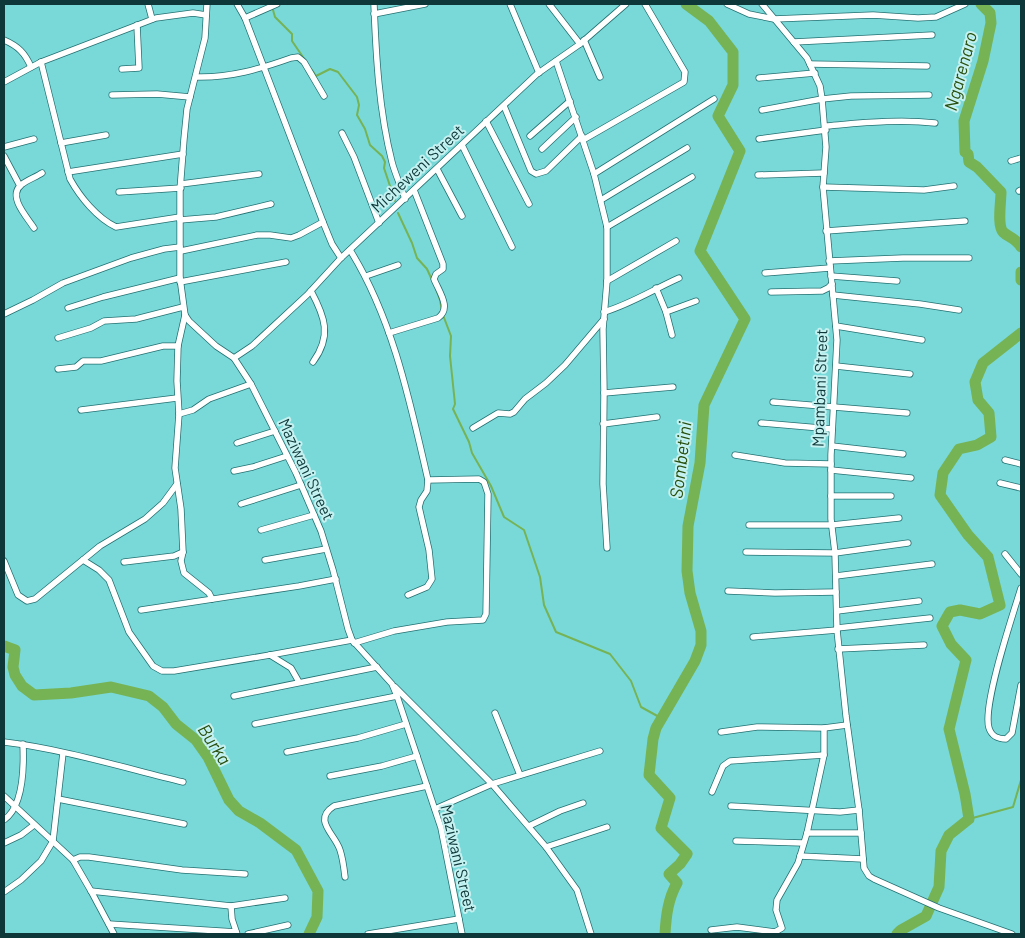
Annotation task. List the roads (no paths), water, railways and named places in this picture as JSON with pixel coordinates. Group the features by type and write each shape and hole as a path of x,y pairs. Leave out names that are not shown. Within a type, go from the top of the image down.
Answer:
{"street":[{"path":"148,4 152,19"},
{"name":"Maziwani Street","path":"207,4 204,38 185,123 180,218 180,280 185,315 216,346 234,358 251,384 314,515 336,579 348,629 353,641 392,684 441,828 462,934"},
{"path":"237,4 245,18 332,244 341,258"},
{"path":"245,18 277,4"},
{"path":"374,4 375,37 385,126 392,163 405,198"},
{"path":"374,14 425,4"},
{"path":"510,4 539,73"},
{"path":"549,4 582,42 600,77"},
{"name":"Micheweni Street","path":"234,358 252,346 311,291 341,258 539,73 582,42 626,4"},
{"path":"504,106 531,171 536,174 546,172 583,138 684,82 684,72 645,4"},
{"path":"727,4 749,14 774,19 873,15 936,17 965,4"},
{"name":"Mpambani Street","path":"762,4 810,64 822,99 826,128 822,187 837,340 832,429 831,496 838,650 859,810 863,859"},
{"path":"4,82 40,62 152,19 193,13 206,17"},
{"path":"122,69 139,68 137,25"},
{"path":"794,42 932,35"},
{"path":"4,40 14,44 21,50 31,67"},
{"path":"196,77 227,76 291,58 300,58 324,96"},
{"path":"556,61 583,138 602,200 607,227 603,424 603,484 607,548"},
{"path":"40,62 70,179 79,194 106,221 116,227 180,218 216,217 271,204"},
{"path":"810,64 927,66"},
{"path":"759,78 814,73"},
{"path":"112,95 157,94 190,97"},
{"path":"762,110 822,99 876,95 929,95"},
{"path":"594,174 714,99"},
{"path":"530,136 570,100"},
{"path":"542,149 576,117"},
{"path":"759,139 884,121 911,120 935,123"},
{"path":"486,121 529,204"},
{"path":"342,133 354,157 379,223"},
{"path":"61,143 106,135"},
{"path":"4,147 34,139"},
{"path":"462,145 512,247"},
{"path":"602,200 687,148"},
{"path":"68,172 183,154"},
{"path":"4,156 20,186"},
{"path":"1010,161 1021,158"},
{"path":"437,169 462,216"},
{"path":"34,228 18,204 17,192 20,186 42,173"},
{"path":"758,174 824,173"},
{"path":"120,192 181,186 259,174"},
{"path":"607,227 692,177"},
{"path":"822,187 924,190 954,186"},
{"path":"388,333 442,314 444,301 434,279 436,274 443,269 443,264 414,190"},
{"path":"826,231 966,221"},
{"path":"4,314 63,283 131,258 164,250 257,236 270,235 291,238 323,222"},
{"path":"607,281 676,241"},
{"path":"350,250 366,276 404,377 428,480 427,491 420,500 419,507 429,550 432,579 427,587 408,594"},
{"path":"829,261 969,258"},
{"path":"68,308 104,297 180,280 286,262"},
{"path":"366,276 398,265"},
{"path":"765,272 830,268"},
{"path":"831,276 897,281"},
{"path":"604,312 630,303 656,288 679,278"},
{"path":"771,292 822,291 832,284"},
{"path":"656,288 666,312 672,335"},
{"path":"311,291 321,310 325,328 322,347 313,362"},
{"path":"833,296 938,306 959,310"},
{"path":"666,312 696,301"},
{"path":"58,338 91,328 104,321 136,319 183,307"},
{"path":"185,315 178,346 177,398 179,414 175,468 183,552 181,561 184,573 209,593 212,598"},
{"path":"473,428 496,414 510,414 514,412 525,398 546,383 570,360 604,320"},
{"path":"836,326 922,340"},
{"path":"58,369 76,366 83,361 100,361 163,346 178,346"},
{"path":"836,366 910,374"},
{"path":"179,414 194,410 209,399 251,384"},
{"path":"604,393 673,386"},
{"path":"81,410 177,398"},
{"path":"773,402 907,413"},
{"path":"603,424 657,417"},
{"path":"761,423 832,429"},
{"path":"237,443 275,431"},
{"path":"832,446 903,454"},
{"path":"735,455 911,478"},
{"path":"234,471 287,456"},
{"path":"1005,460 1021,464"},
{"path":"83,560 99,570 109,580 129,632 141,652 157,669 167,671 353,641 394,631 447,622 480,622 485,618 488,494 486,488 479,479 472,478 428,480"},
{"path":"1000,483 1021,488"},
{"path":"4,561 18,595 28,600 35,599 83,560 150,514 163,503 177,484"},
{"path":"241,504 301,485"},
{"path":"831,496 891,496"},
{"path":"262,530 314,515"},
{"path":"749,525 832,525 899,518"},
{"path":"746,552 835,553 908,543"},
{"path":"265,560 326,549"},
{"path":"124,562 174,556 183,552"},
{"path":"1005,554 1021,574"},
{"path":"836,576 932,564"},
{"path":"141,610 336,579"},
{"path":"1021,588 990,696 988,726 993,736 999,739 1006,739 1012,733 1021,685"},
{"path":"728,591 775,593 836,592"},
{"path":"837,611 919,601"},
{"path":"753,638 930,618"},
{"path":"838,650 924,645"},
{"path":"270,655 291,668 299,682"},
{"path":"234,696 377,667"},
{"path":"392,684 492,784 546,846 577,890 590,934"},
{"path":"255,724 397,696"},
{"path":"495,713 520,775"},
{"path":"287,752 358,738 406,724"},
{"path":"721,732 757,727 824,728 847,724"},
{"path":"711,930 738,928 775,932 781,930 782,926 776,910 777,900 793,874 807,833 824,755 824,728"},
{"path":"4,742 23,744 183,782"},
{"path":"4,820 12,814 22,785 23,744"},
{"path":"435,809 492,784 600,751"},
{"path":"4,892 21,880 41,861 53,841 63,753"},
{"path":"712,792 723,766 730,761 824,755"},
{"path":"330,776 382,766 417,756"},
{"path":"345,877 340,850 325,826 325,816 329,809 334,806 427,786"},
{"path":"4,796 73,860 114,934"},
{"path":"58,799 184,824"},
{"path":"528,826 560,811 583,804"},
{"path":"731,806 840,812 859,810"},
{"path":"4,843 21,835 34,825"},
{"path":"546,846 607,827"},
{"path":"807,833 861,833"},
{"path":"736,841 803,843"},
{"path":"800,856 863,859 864,868 869,876 939,908 1012,934"},
{"path":"73,860 80,857 89,857 176,869 245,874"},
{"path":"91,891 231,906 285,898"},
{"path":"109,924 237,933 232,919 231,906"},
{"path":"368,934 459,919"},
{"path":"248,934 288,925"}],"waterway":[{"name":"Sombetini","path":"665,934 671,895 677,883 669,874 687,854 661,828 670,798 649,775 653,739 656,728 695,661 701,645 701,631 690,593 687,571 688,526 700,463 704,405 745,319 700,251 740,151 718,116 733,85 733,52 709,21 686,4"},
{"name":"Ngarenaro","path":"981,4 990,13 991,23 983,61 964,121 965,152 968,154 969,162 977,167 1001,192 1001,229 1021,247"},
{"path":"273,10 275,17 292,34 292,41 305,60"},
{"path":"312,70 316,76 330,69 338,72 357,97 359,105 357,115 365,129 370,145 382,156 385,162 384,168 395,201"},
{"path":"398,213 417,258 427,269 432,280"},
{"name":"Ngarenaro","path":"1021,272 1021,280"},
{"path":"436,289 442,311"},
{"path":"443,315 451,336 450,356 455,404 453,409 469,442 472,453 491,486 504,517 524,530 540,577 544,605 556,632 610,654 631,681 641,707 661,718"},
{"name":"Ngarenaro","path":"897,934 926,916 939,887 941,851 949,835 969,819 965,794 949,729 966,660 951,644 942,626 950,612 960,610 980,614 1000,605 988,557 968,535 940,495 943,473 959,449 977,445 991,437 989,413 978,400 975,382 983,363 1021,333"},
{"name":"Burka","path":"4,646 15,650 13,667 15,675 22,686 34,695 71,693 111,687 149,696 163,707 176,724 196,740 208,757 229,800 239,811 260,823 296,850 318,891 317,917 309,934"},
{"path":"969,819 1013,807 1021,780"}]}
